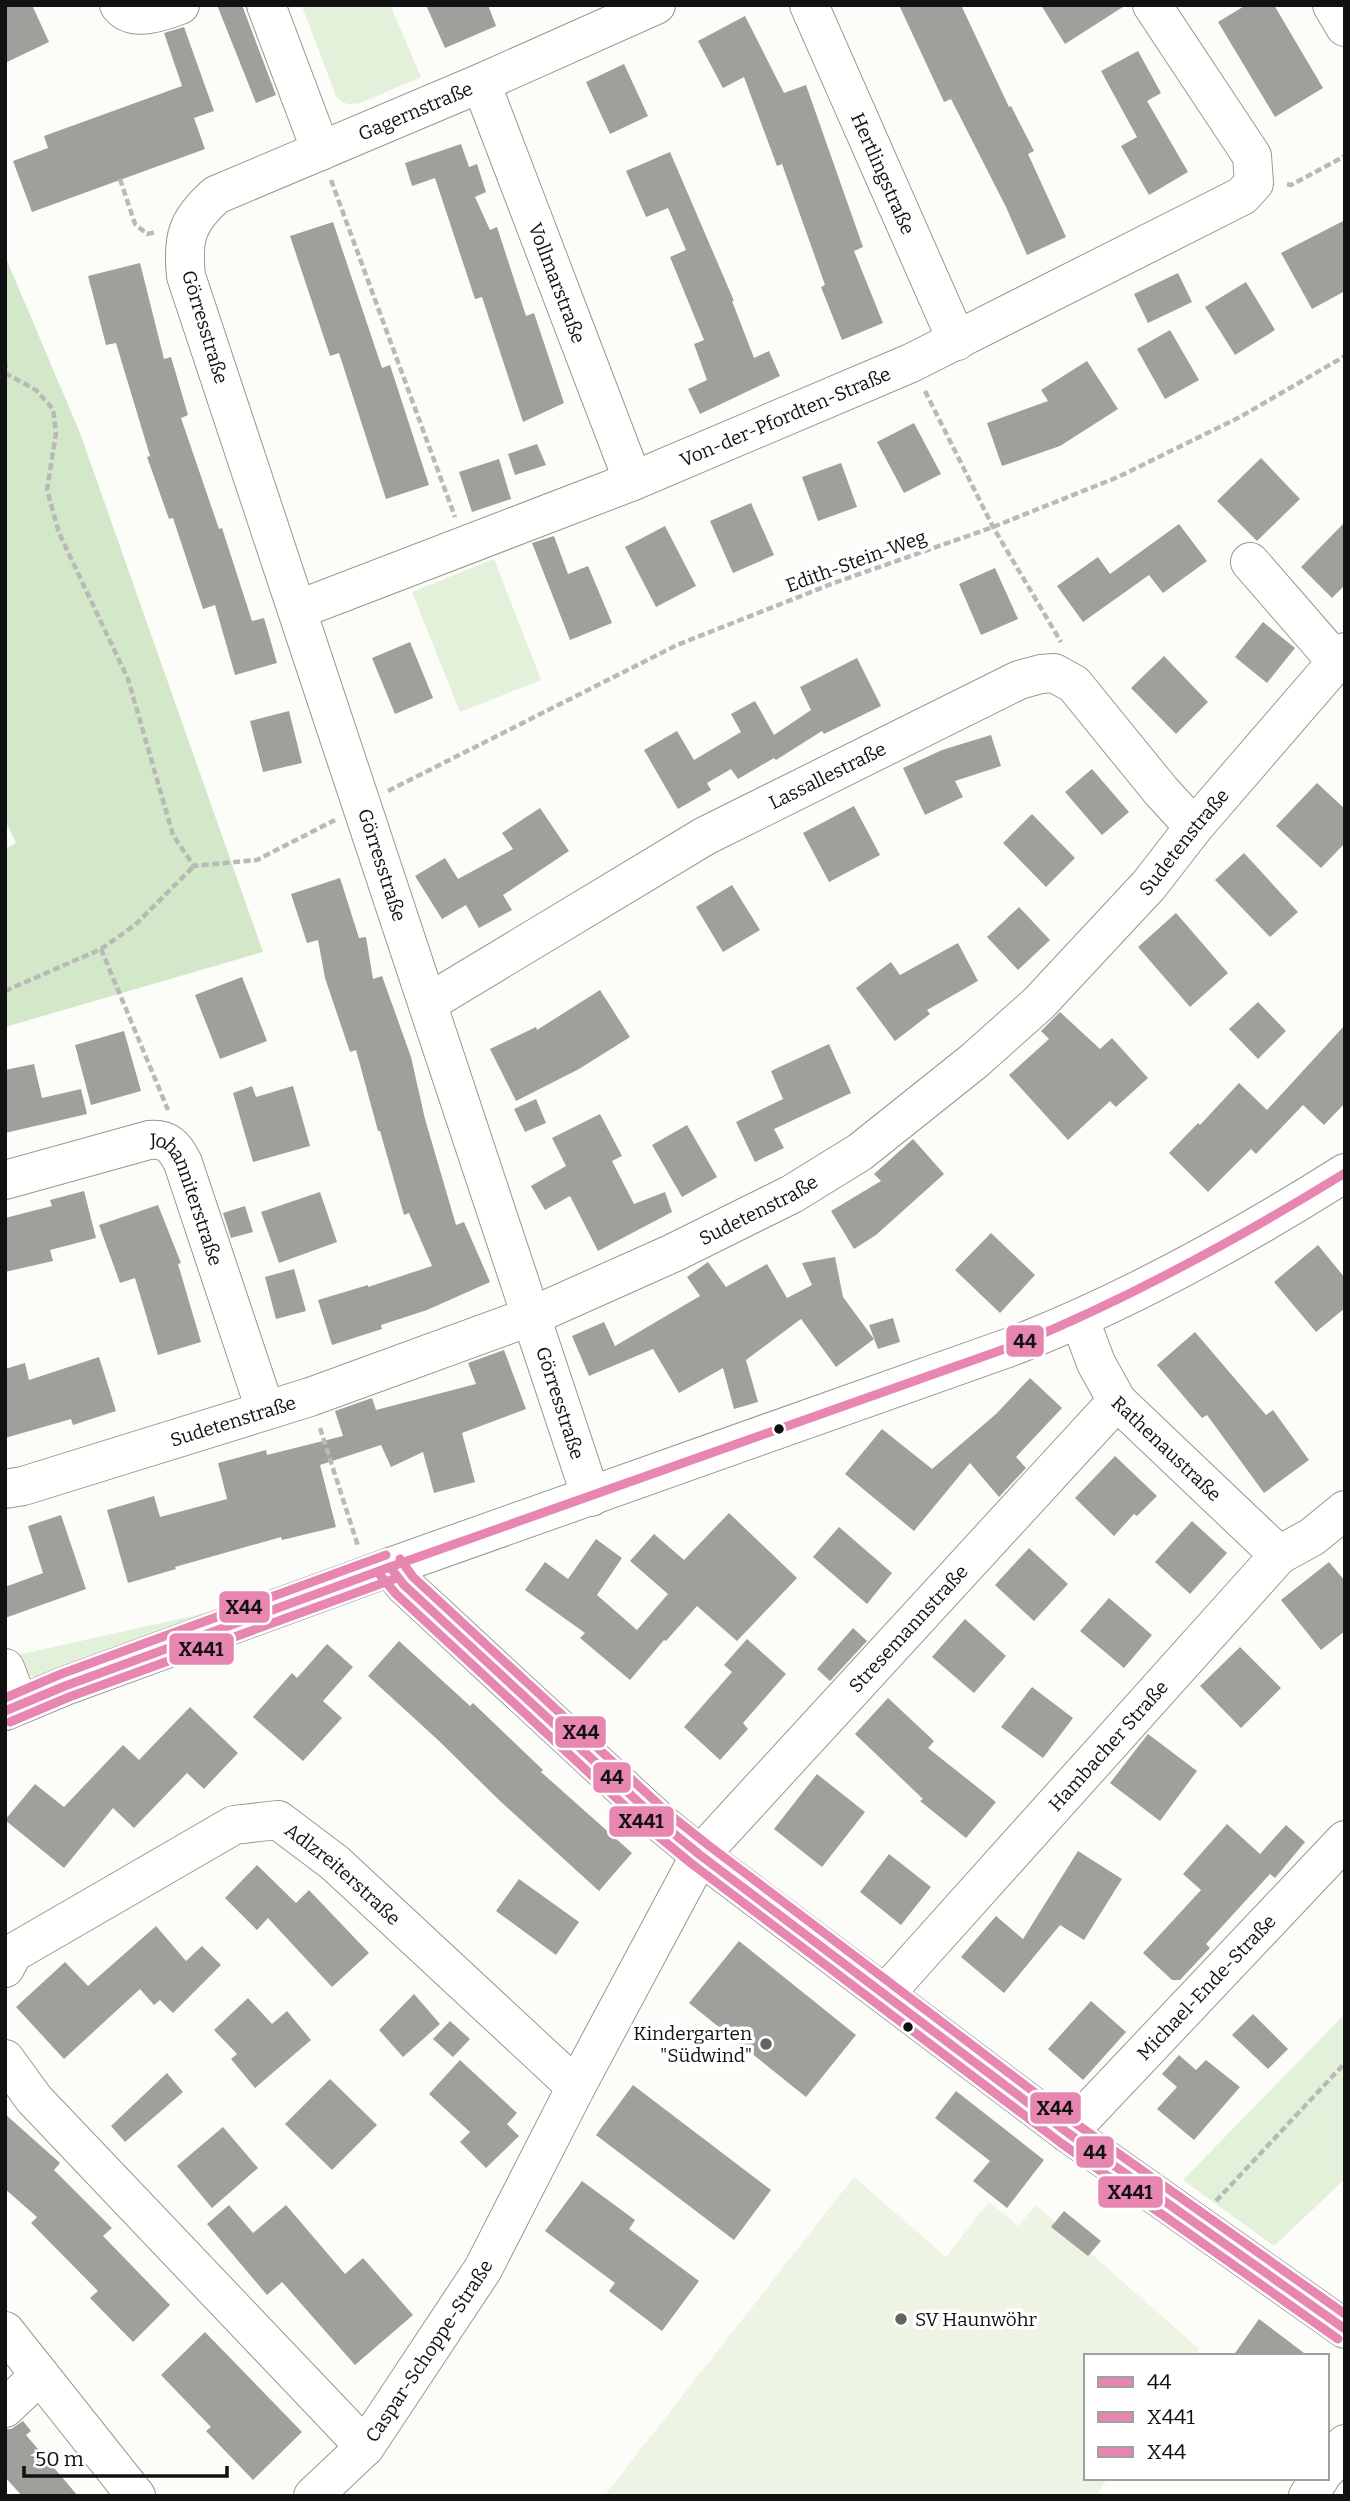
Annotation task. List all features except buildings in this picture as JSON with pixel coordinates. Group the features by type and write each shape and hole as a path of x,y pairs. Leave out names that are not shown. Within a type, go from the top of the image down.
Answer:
{"street":[{"path":"119,5 134,16 163,12 180,5"},
{"path":"266,5 321,151"},
{"name":"Gagernstraße","path":"173,231 216,195 481,83 656,5"},
{"name":"Hertlingstraße","path":"809,5 957,341"},
{"path":"1152,5 1252,156 1254,183"},
{"path":"1332,5 1345,27"},
{"name":"Vollmarstraße","path":"481,83 541,284 633,481"},
{"name":"Von-der-Pfordten-Straße","path":"297,610 633,481 911,363 1242,196 1254,183"},
{"name":"Görresstraße","path":"173,231 184,254 186,276 591,1497"},
{"name":"Sudetenstraße","path":"5,1489 23,1486 310,1397 531,1316 685,1248 792,1194 860,1152 974,1061 1039,1003 1149,885 1194,827 1340,656 1250,562"},
{"name":"Lassallestraße","path":"428,1003 705,836 1019,680 1041,674 1054,673 1074,684 1161,791 1194,827"},
{"name":"Johanniterstraße","path":"5,1180 149,1140 167,1141 177,1150 183,1163 265,1409"},
{"path":"5,1668 12,1707 378,1572 1013,1346 1080,1320 1234,1239 1345,1173"},
{"name":"Rathenaustraße","path":"1080,1320 1096,1363 1117,1401 1279,1555"},
{"name":"Stresemannstraße","path":"700,1855 1117,1401"},
{"name":"Hambacher Straße","path":"885,1994 1279,1555 1312,1537 1345,1510"},
{"path":"378,1572 422,1601 700,1855 1068,2133 1345,2329"},
{"name":"Adlzreiterstraße","path":"5,1968 13,1953 234,1825 278,1820 335,1863 576,2087"},
{"name":"Michael-Ende-Straße","path":"1068,2133 1345,1840"},
{"name":"Caspar-Schoppe-Straße","path":"313,2496 365,2447 484,2269 576,2087 700,1855"},
{"path":"5,2059 34,2099 365,2447"},
{"path":"5,2331 136,2496"},
{"path":"5,2408 40,2375"},
{"path":"1329,2466 1345,2444"},
{"path":"1308,2496 1319,2480"}],"path":[{"path":"321,151 465,544"},
{"path":"1254,183 1291,185 1345,156"},
{"path":"120,180 135,224 147,234 173,231"},
{"name":"Edith-Stein-Weg","path":"378,796 677,645 834,583 993,527 1118,477 1240,417 1345,356"},
{"path":"5,361 6,373 36,390 53,409 56,433 47,489 59,533 128,679 173,835 194,866"},
{"path":"919,379 993,527 1062,646"},
{"path":"5,990 101,949 135,925 194,866 257,860 341,817"},
{"path":"101,949 171,1117"},
{"path":"310,1397 378,1572"},
{"path":"1196,2224 1345,2063"}],"green space":[{"path":"390,5 421,77 360,103 344,103 336,96 302,6"},
{"path":"5,256 80,433 263,952 5,1027 5,849 16,843 5,820"},
{"path":"494,559 541,680 460,712 412,592"},
{"path":"210,1612 36,1677 25,1671 19,1660 22,1654"},
{"path":"1345,2014 1345,2179 1274,2246 1183,2180"},
{"path":"854,2177 946,2257 989,2202 1018,2226 1036,2205 1199,2349 1196,2354 1084,2354 1084,2480 1107,2480 1096,2496 604,2496"}],"transit line":[{"name":"44","path":"5,1711 65,1686 390,1567 1013,1346 1182,1267 1345,1173"},
{"name":"X44","path":"5,1698 61,1674 386,1555"},
{"name":"X44","path":"400,1559 413,1577 669,1814 1075,2123 1345,2314"},
{"name":"44","path":"390,1567 404,1585 661,1823 700,1855 1068,2133 1345,2329"},
{"name":"X441","path":"380,1575 396,1594 653,1832 692,1864 1061,2143 1338,2339"},
{"name":"X441","path":"10,1722 69,1697 394,1579"}],"place":[{"name":"Kindergarten \"Südwind\"","path":"766,2044"},
{"name":"SV Haunwöhr","path":"901,2319"}]}
